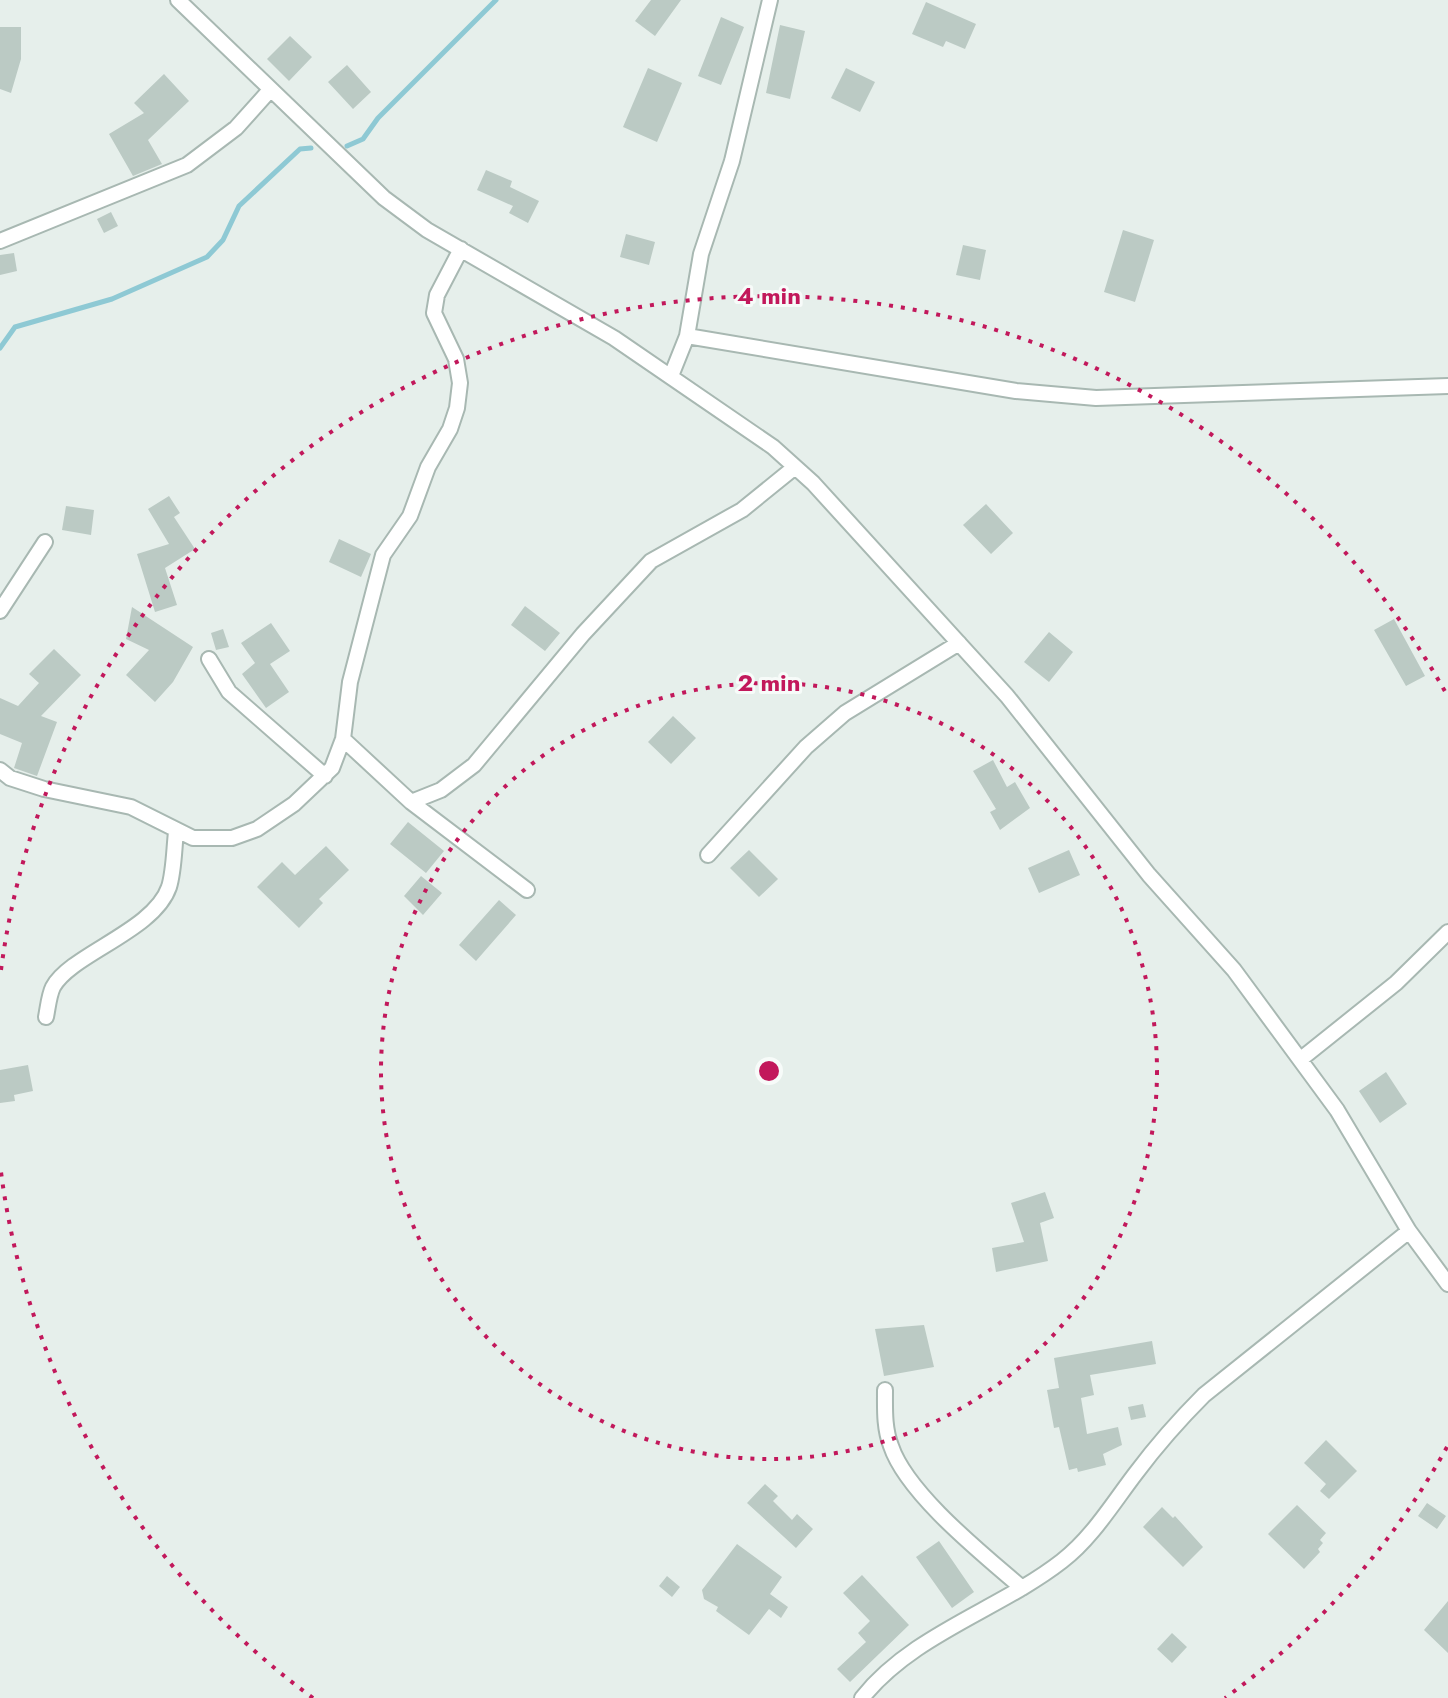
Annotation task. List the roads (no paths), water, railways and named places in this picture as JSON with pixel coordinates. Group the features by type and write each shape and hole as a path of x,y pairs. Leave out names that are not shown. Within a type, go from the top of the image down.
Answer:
{"street":[{"path":"178,0 384,198 461,249 548,297 671,376 773,447 795,467 1007,696 1149,875 1234,970 1337,1110 1409,1231 1448,1284"},
{"path":"671,376 687,336 701,254 732,161 770,0"},
{"path":"0,241 187,165 236,128 270,90"},
{"path":"0,770 10,778 44,789 131,807 193,838 232,838 257,829 325,776 332,768 343,739 350,682 383,555 410,516 428,467 450,429 457,408 460,383 456,359 434,313 437,295 461,249"},
{"path":"687,336 1016,391 1096,398 1448,386"},
{"path":"411,802 441,790 474,765 583,634 651,561 742,510 795,467"},
{"path":"0,611 45,542"},
{"path":"708,855 806,747 845,713 959,643"},
{"path":"209,659 229,692 325,776"},
{"path":"343,739 411,802 527,890"},
{"path":"46,1017 52,988 63,974 123,935 153,908 168,888 176,832"},
{"path":"1301,1059 1396,983 1448,932"},
{"path":"862,1698 877,1679 940,1634 1022,1588 1064,1560 1095,1529 1174,1425 1204,1395 1409,1231"},
{"path":"885,1390 886,1425 891,1447 902,1468 962,1534 1022,1588"}],"waterway":[{"path":"347,146 363,139 378,118 496,0"},
{"path":"0,348 15,327 112,299 207,257 223,240 239,206 300,149 311,148"}]}
